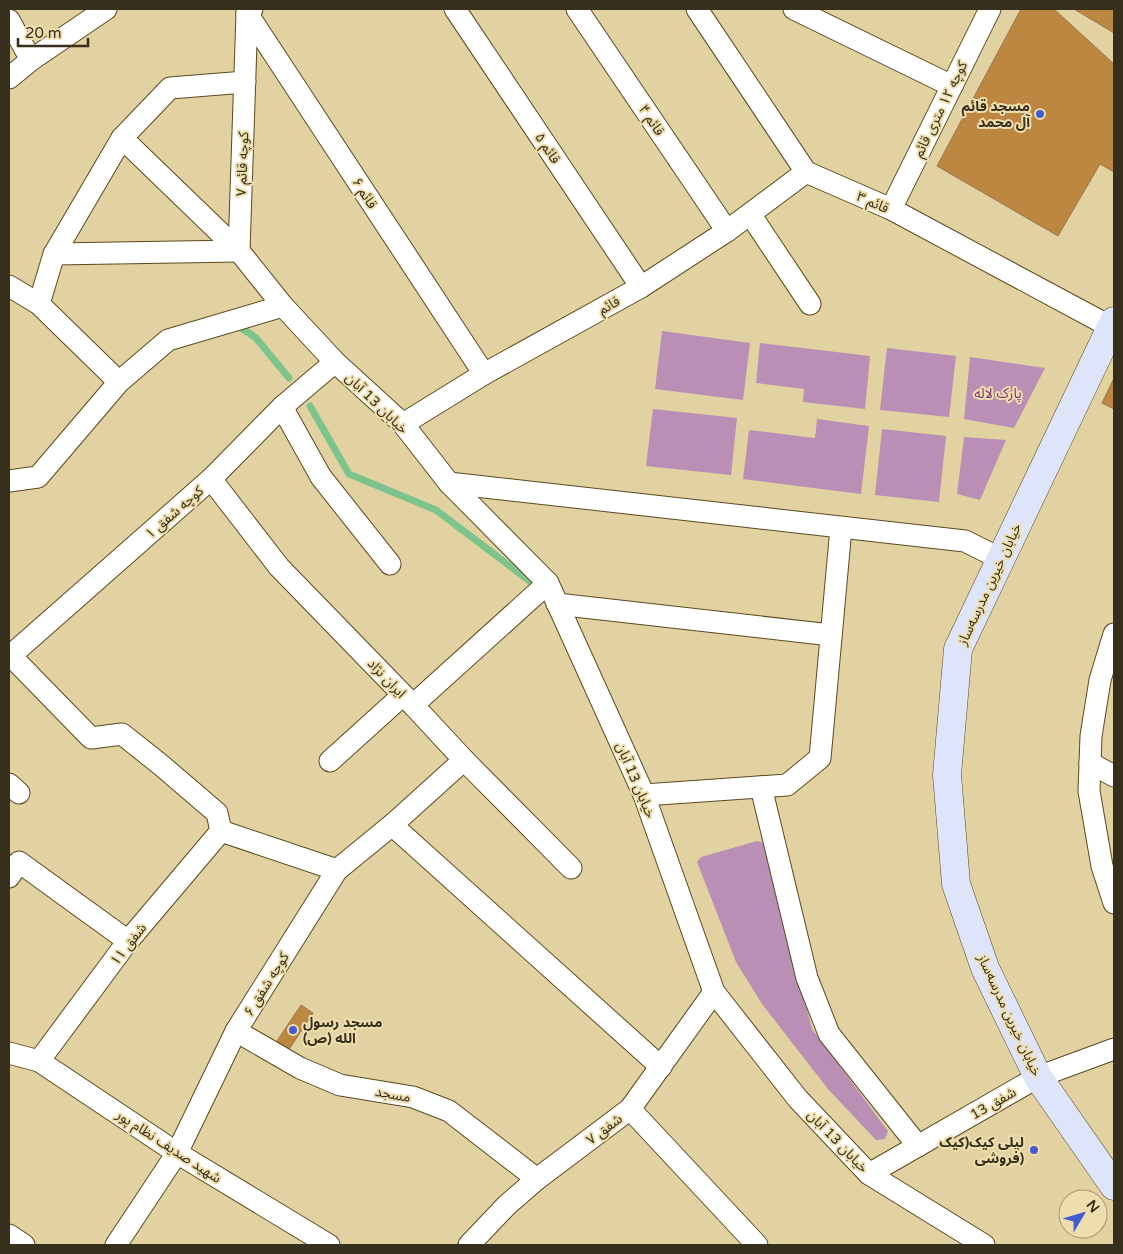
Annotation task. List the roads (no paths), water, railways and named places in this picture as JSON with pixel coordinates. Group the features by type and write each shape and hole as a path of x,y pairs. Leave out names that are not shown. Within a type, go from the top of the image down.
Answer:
{"main road":[{"name":"خیابان خیرین مدرسه‌ساز","path":"1112,330 958,649 947,774 956,884 985,968 1038,1077 1114,1186"}],"street":[{"path":"9,78 31,60 106,9"},
{"name":"قائم ۵","path":"455,9 641,287"},
{"name":"قائم ۴","path":"577,9 727,231"},
{"path":"697,9 806,172"},
{"path":"794,9 952,86"},
{"name":"کوچه ۱۲ متری قائم","path":"891,210 990,9"},
{"name":"کوچه قائم ۷","path":"239,251 244,82 249,11"},
{"name":"قائم ۶","path":"249,11 484,374"},
{"path":"9,20 31,60"},
{"path":"39,304 54,254 122,138 170,88 244,82"},
{"path":"9,481 38,477 119,382 168,340 283,306 239,251 122,138"},
{"name":"قائم","path":"403,424 484,374 641,287 727,231 806,172"},
{"name":"قائم ۳","path":"806,172 891,210 1112,330"},
{"path":"750,214 810,304"},
{"path":"54,254 239,251"},
{"path":"9,286 39,304 119,382"},
{"name":"خیابان 13 آبان","path":"283,306 335,362 403,424 449,483 548,583 644,795 714,992 798,1099 869,1174 984,1245"},
{"name":"کوچه شفق ۱","path":"10,657 212,479 282,407 335,362"},
{"path":"282,407 321,478 390,564"},
{"name":"ایران نژاد","path":"212,479 279,567 464,760 571,868"},
{"path":"449,483 965,542 1001,559"},
{"path":"644,795 787,785 820,758 842,528"},
{"path":"330,761 408,700 548,583"},
{"path":"557,604 831,635"},
{"path":"1114,634 1111,658 1100,680 1091,736 1089,791 1102,866 1114,903"},
{"path":"10,657 91,738 122,734 161,765 216,813 221,831 337,870"},
{"name":"کوچه شفق ۶","path":"116,1245 177,1153 236,1031 337,870 392,825 464,760"},
{"path":"1090,763 1114,776"},
{"path":"761,787 807,978 829,1034 918,1146"},
{"path":"392,825 661,1067"},
{"name":"شفق ۱۱","path":"39,1061 128,941 221,831"},
{"path":"9,877 19,862 128,941"},
{"name":"شفق ۷","path":"469,1245 507,1205 537,1179 630,1109 714,992"},
{"name":"مسجد","path":"236,1031 300,1068 340,1085 413,1097 449,1111 537,1179"},
{"name":"شفق 13","path":"869,1174 1038,1077 1114,1049"},
{"name":"شهید صدیف نظام پور","path":"9,1052 39,1061 177,1153 329,1245"},
{"path":"630,1109 757,1245"},
{"path":"9,1235 24,1245"}],"waterway":[{"path":"237,328 240,327 256,338 289,378"},
{"path":"310,406 349,474 436,510 535,585"}],"place":[{"name":"مسجد قائم آل محمد","path":"1040,114"},
{"name":"مسجد رسول الله (ص)","path":"293,1030"},
{"name":"لیلی کیک(کیک فروشی)","path":"1034,1150"}],"park label":[{"name":"پارک لاله","path":"998,393"}]}
